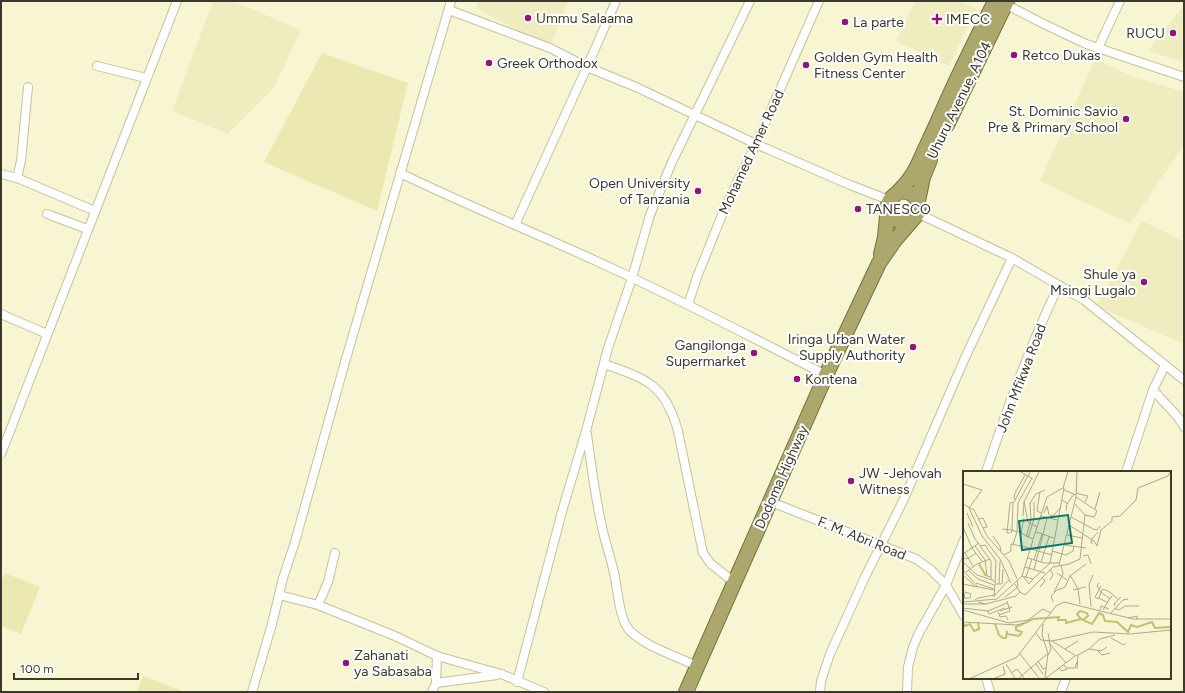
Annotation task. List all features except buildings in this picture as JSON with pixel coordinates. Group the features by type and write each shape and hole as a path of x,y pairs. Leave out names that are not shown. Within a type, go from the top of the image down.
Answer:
{"highway":[{"name":"Uhuru Avenue, A104","path":"892,200 914,171 959,74 1002,2"},
{"name":"Uhuru Avenue, A104","path":"916,211 919,190 927,166 1002,2"},
{"path":"904,191 915,196 916,211 909,221 897,221 892,217 889,212 892,200 904,191"},
{"path":"879,263 892,200"},
{"path":"879,263 916,211"},
{"name":"Dodoma Highway","path":"686,692 826,375 879,263"}],"street":[{"path":"1,454 3,443 52,324 87,229 176,1"},
{"path":"252,692 345,362 451,1"},
{"path":"515,224 616,1"},
{"path":"517,682 563,508 604,364 632,278 650,215 672,162 750,1"},
{"name":"Mohamed Amer Road","path":"688,305 697,277 724,210 756,144 819,1"},
{"path":"1098,48 1120,1"},
{"path":"1002,2 1046,25 1098,48 1184,77"},
{"path":"449,10 543,46 587,67 636,87 756,144 850,185 892,200"},
{"path":"97,66 146,78"},
{"path":"17,178 21,161 28,86"},
{"path":"400,173 632,278 826,375"},
{"path":"1,174 17,178 95,211"},
{"path":"916,211 1012,258 1059,285 1089,304 1184,380"},
{"path":"47,214 87,229"},
{"path":"820,692 821,681 830,654 903,501 964,360 1012,258"},
{"name":"John Mfikwa Road","path":"986,471 1017,383 1038,329 1059,285"},
{"path":"1,314 47,334"},
{"path":"604,364 637,376 652,384 666,402 673,415 678,431 703,553 710,564 734,582"},
{"path":"1126,471 1153,390 1165,365"},
{"path":"1153,390 1178,417 1184,427"},
{"path":"586,431 602,529 613,566 625,625 642,640 698,666"},
{"name":"F. M. Abri Road","path":"771,502 916,559 930,569 946,585 963,614"},
{"path":"907,692 908,667 913,647 919,633 946,585 963,542"},
{"path":"318,604 328,582 336,553"},
{"path":"279,595 318,604 396,636 437,656 501,674 517,682 544,692"},
{"path":"432,692 436,683 437,656"},
{"path":"436,683 501,674"},
{"path":"986,679 990,692"},
{"path":"1061,692 1066,679"}],"shaded area":[{"path":"213,1 233,1 301,30 274,88 228,134 172,111"},
{"name":"Ummu Salaama","path":"478,1 568,1 550,48 476,8"},
{"path":"915,1 961,1 977,9 949,66 896,41"},
{"name":"RUCU","path":"1184,6 1184,62 1148,51 1176,15"},
{"path":"322,53 408,83 377,211 264,162"},
{"name":"St. Dominic Savio Pre & Primary School","path":"1095,59 1131,76 1184,92 1184,145 1130,224 1040,181"},
{"path":"1142,221 1184,241 1184,344 1096,306"},
{"path":"5,573 40,587 21,634 1,626 1,582"},
{"path":"143,676 185,692 137,692"}],"place":[{"name":"Ummu Salaama","path":"528,18"},
{"name":"IMECC","path":"937,19"},
{"name":"La parte","path":"845,22"},
{"name":"RUCU","path":"1173,33"},
{"name":"Retco Dukas","path":"1014,55"},
{"name":"Greek Orthodox","path":"489,63"},
{"name":"Golden Gym Health Fitness Center","path":"806,65"},
{"name":"St. Dominic Savio Pre & Primary School","path":"1126,119"},
{"name":"Open University of Tanzania","path":"698,191"},
{"name":"TANESCO","path":"858,209"},
{"name":"Shule ya Msingi Lugalo","path":"1144,282"},
{"name":"Iringa Urban Water Supply Authority","path":"913,347"},
{"name":"Gangilonga Supermarket","path":"754,353"},
{"name":"Kontena","path":"797,379"},
{"name":"JW -Jehovah Witness","path":"851,481"},
{"name":"Zahanati ya Sabasaba","path":"346,663"}]}
